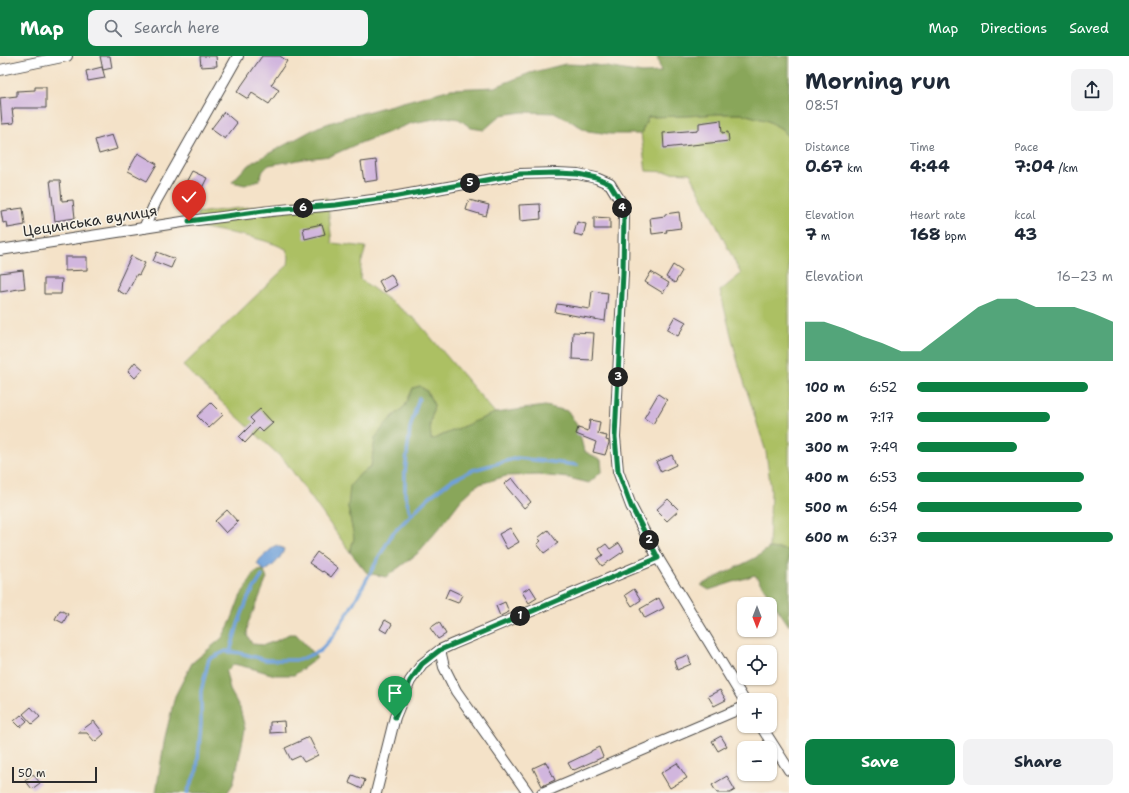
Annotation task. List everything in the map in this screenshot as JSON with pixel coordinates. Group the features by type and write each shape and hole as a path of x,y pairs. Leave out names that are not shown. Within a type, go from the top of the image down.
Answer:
{"street":[{"path":"0,70 67,56"},
{"path":"144,228 156,202 238,56"},
{"name":"Цецинська вулиця","path":"0,250 271,210 336,205 373,200 520,174 578,174 596,178 610,184 621,202 624,215 623,273 615,437 618,471 631,506 658,558 740,693"},
{"path":"376,793 395,717 410,681 422,664 440,650 658,558"},
{"path":"440,650 444,667 456,691 528,793"},
{"path":"542,793 560,789 737,710"},
{"path":"765,733 789,770"}],"green space":[{"path":"657,56 789,56 789,138 782,129 768,121 743,114 648,117 641,134 610,134 588,131 556,113 523,112 501,115 484,130 471,128 459,119 446,117 412,123 330,156 269,165 263,171 259,180 245,185 232,182 253,162 318,127 344,118 451,89 495,87 530,73 565,64 595,65 642,73 661,72"},
{"path":"743,114 768,121 782,129 789,138 789,550 769,548 771,490 766,452 737,359 720,291 741,274 690,173 646,171 641,134 647,117"},
{"path":"327,198 332,243 366,247 361,264 360,279 416,320 495,413 431,440 430,425 434,405 427,391 420,386 413,388 405,406 388,421 373,456 371,467 360,474 348,507 354,538 350,552 285,461 183,366 288,265 289,257 286,249 265,241 243,235 198,227 197,213"},
{"path":"420,386 427,392 434,405 430,425 431,440 495,413 545,406 568,411 578,427 584,451 601,460 602,471 589,483 569,478 539,475 506,476 477,485 461,500 417,554 386,577 367,573 350,552 354,538 348,507 350,486 360,474 371,467 375,438 388,421 405,406 413,388"},
{"path":"769,548 789,550 789,626 777,608 777,597 770,597 755,575 709,590 701,585 755,558"},
{"path":"263,570 267,578 248,623 247,635 252,644 264,645 289,634 296,634 317,658 294,675 275,675 234,664 226,672 230,690 240,708 245,729 233,784 227,793 156,793 165,737 175,696 192,663 222,638 231,621 240,597 255,572"}],"water":[{"path":"276,545 284,549 283,552 277,562 265,571 257,564 260,559"}],"building":[{"path":"100,56 110,56 112,68 103,70"},
{"path":"200,56 216,56 217,66 201,67"},
{"path":"262,56 280,56 287,61 271,85 279,90 269,104 252,93 248,99 237,92"},
{"path":"102,67 105,78 88,81 86,71"},
{"path":"35,87 46,87 46,108 14,108 12,109 14,123 2,124 0,98 17,96 17,91 35,90"},
{"path":"224,112 237,123 225,139 211,129"},
{"path":"721,120 722,133 728,132 729,141 664,148 663,133 699,130 699,123"},
{"path":"112,135 117,149 99,154 95,140"},
{"path":"138,153 157,164 147,181 128,171"},
{"path":"376,160 378,180 364,182 361,162"},
{"path":"192,171 207,178 200,192 185,184"},
{"path":"50,180 60,180 62,201 73,200 75,218 55,221"},
{"path":"469,200 489,205 486,216 466,210"},
{"path":"540,204 541,219 520,221 519,205"},
{"path":"23,208 25,225 8,228 7,222 3,223 1,211"},
{"path":"679,212 681,228 652,234 650,218"},
{"path":"594,217 610,218 610,229 594,229"},
{"path":"577,222 586,224 583,236 574,234"},
{"path":"322,224 325,234 305,239 303,228"},
{"path":"157,252 175,259 171,268 153,261"},
{"path":"131,256 145,263 139,275 137,274 126,295 117,290 118,284"},
{"path":"65,257 87,257 87,270 65,271"},
{"path":"673,265 682,271 675,283 666,277"},
{"path":"23,270 25,288 0,292 0,273"},
{"path":"651,272 669,283 663,293 645,282"},
{"path":"391,274 397,285 385,292 379,281"},
{"path":"44,279 62,279 61,294 44,294"},
{"path":"592,291 608,293 605,321 555,312 557,304 590,309"},
{"path":"675,316 686,322 678,336 667,330"},
{"path":"573,332 594,333 592,360 572,359"},
{"path":"135,362 143,369 135,378 128,371"},
{"path":"658,394 667,400 653,424 644,418"},
{"path":"211,403 223,415 209,428 197,416"},
{"path":"260,409 273,423 263,432 259,428 245,443 239,437 254,422 250,418"},
{"path":"590,420 600,422 598,434 607,436 606,440 609,441 609,443 605,455 593,452 596,442 576,434 578,428 588,431"},
{"path":"672,455 676,465 661,472 656,462"},
{"path":"512,478 531,502 524,508 504,484"},
{"path":"668,499 679,510 667,521 656,510"},
{"path":"227,510 238,522 226,533 215,521"},
{"path":"510,528 519,542 507,549 499,534"},
{"path":"548,530 558,543 544,553 537,544 541,541 538,538"},
{"path":"619,543 624,551 602,566 597,559 603,555 599,549 606,544 610,549"},
{"path":"317,552 338,568 331,577 309,563"},
{"path":"530,587 537,598 529,603 522,592"},
{"path":"449,589 462,595 458,603 445,598"},
{"path":"634,589 641,600 632,606 625,595"},
{"path":"659,598 664,608 645,618 640,609"},
{"path":"505,602 509,612 500,616 496,606"},
{"path":"60,610 68,614 63,623 55,619"},
{"path":"385,620 392,624 387,633 380,629"},
{"path":"439,622 446,634 438,639 430,628"},
{"path":"688,655 691,664 677,670 674,660"},
{"path":"720,690 726,700 714,706 708,696"},
{"path":"31,707 40,717 32,724 23,714"},
{"path":"21,715 27,721 20,727 14,721"},
{"path":"94,721 104,734 95,742 87,733 78,733"},
{"path":"284,721 285,732 270,733 270,722"},
{"path":"721,736 727,746 718,751 712,741"},
{"path":"309,737 318,755 304,762 300,756 291,760 285,748"},
{"path":"599,747 603,757 572,770 568,763"},
{"path":"546,762 555,780 542,786 533,768"},
{"path":"677,763 687,778 670,788 661,773"},
{"path":"33,774 40,783 32,789 25,780"},
{"path":"352,775 365,780 362,789 349,783"},
{"path":"727,776 735,790 730,793 717,793 712,785"}],"waterway":[{"path":"411,515 405,495 405,472 410,428 419,398"},
{"path":"187,793 197,770 201,724 201,691 209,659 226,651 266,660 299,660 320,651 334,635 349,611 392,534 428,498 452,480 473,470 517,458 577,465"},
{"path":"230,652 238,624 248,598 262,576"}],"route":[{"path":"189,221 271,210 336,205 387,198 520,174 578,174 596,178 610,184 614,188 621,202 624,215 623,273 615,437 618,471 631,506 658,558 440,650 422,664 410,681 395,717"}]}
